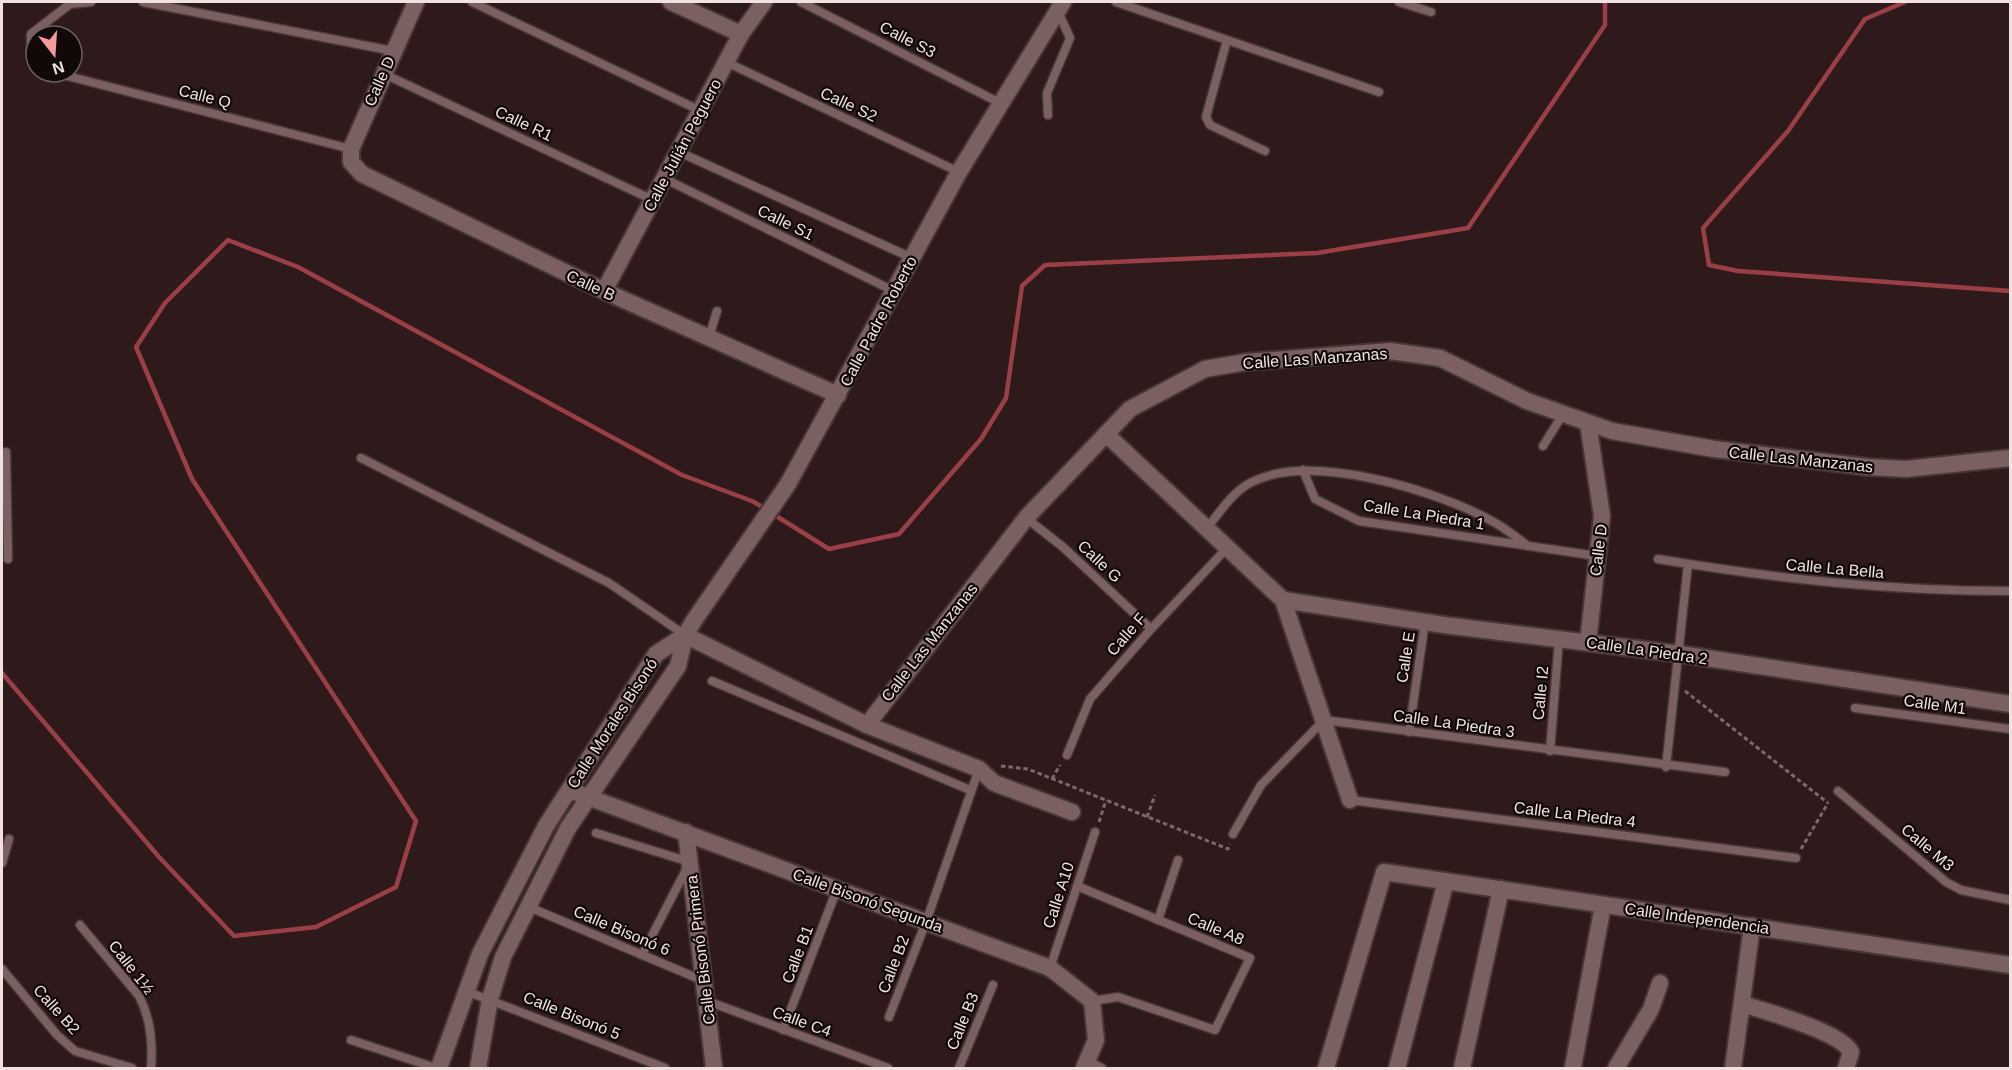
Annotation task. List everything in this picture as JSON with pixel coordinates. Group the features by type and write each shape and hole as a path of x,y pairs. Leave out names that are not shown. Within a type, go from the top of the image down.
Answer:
{"street":[{"name":"Calle D","path":"351,156 382,73 416,2"},
{"path":"675,2 741,34"},
{"name":"Calle Julián Peguero","path":"604,291 741,34 764,2"},
{"name":"Calle Padre Roberto","path":"685,635 788,484 959,172 1059,7"},
{"name":"Calle B","path":"351,156 362,174 604,291 838,395"},
{"name":"Calle Las Manzanas","path":"867,725 1026,518 1130,409 1205,369 1246,362 1390,351 1440,358 1527,401 1612,431 1714,449 1868,467 1906,469 2010,458"},
{"name":"Calle D","path":"1588,423 1602,516 1588,642"},
{"path":"1106,434 1283,600 1350,800"},
{"name":"Calle La Piedra 2","path":"1283,600 1425,622 1680,654 2010,704"},
{"path":"685,635 867,725 979,769 994,783 1072,812"},
{"name":"Calle Morales Bisonó","path":"438,1068 480,954 546,826 656,654 685,635"},
{"name":"Calle Morales Bisonó","path":"478,1068 490,999 502,957 588,796 678,666 685,635"},
{"name":"Calle Bisonó Segunda","path":"569,790 1050,968 1092,1001"},
{"name":"Calle Bisonó Primera","path":"686,832 714,1068"},
{"name":"Calle Independencia","path":"1326,1068 1384,873 2010,965"},
{"path":"1397,1068 1446,881"},
{"path":"1462,1068 1501,889"},
{"path":"1573,1068 1603,905"},
{"path":"1733,1068 1752,926"},
{"path":"1616,1068 1651,1009 1660,983"},
{"path":"1091,1066 1096,1040 1092,1001"},
{"path":"1742,1004 1805,1025 1844,1042 1851,1052 1846,1068"}],"lane":[{"path":"44,24 70,4 91,2"},
{"path":"143,2 393,51"},
{"path":"472,2 700,111"},
{"name":"Calle S3","path":"801,2 1000,104"},
{"path":"1116,2 1378,92"},
{"path":"1399,2 1431,12"},
{"path":"1048,115 1047,93 1070,38 1060,16 1059,7"},
{"path":"1227,40 1206,117 1210,125 1265,151"},
{"name":"Calle S2","path":"726,62 959,172"},
{"name":"Calle R1","path":"382,73 653,200"},
{"name":"Calle Q","path":"84,81 351,156"},
{"path":"679,152 912,258"},
{"name":"Calle S1","path":"665,179 894,291"},
{"path":"709,337 717,311"},
{"path":"1543,446 1563,414"},
{"path":"6,452 5,531 8,559"},
{"path":"362,458 609,583 685,635"},
{"name":"Calle La Piedra 1","path":"1303,470 1315,499 1359,521 1597,556"},
{"name":"Calle La Piedra 1","path":"1208,528 1230,500 1249,483 1303,470 1328,470 1424,491 1491,520 1528,546"},
{"name":"Calle G","path":"1026,518 1063,547 1151,628"},
{"name":"Calle F","path":"1067,755 1090,699 1151,628 1228,547"},
{"name":"Calle La Bella","path":"1658,560 1769,578 1864,587 2010,591"},
{"path":"1666,767 1688,564"},
{"name":"Calle E","path":"1409,732 1425,622"},
{"name":"Calle I2","path":"1550,751 1560,638"},
{"path":"712,681 970,790"},
{"name":"Calle M1","path":"1856,708 2010,729"},
{"path":"1233,834 1261,785 1324,720"},
{"name":"Calle La Piedra 3","path":"1324,720 1666,767 1725,772"},
{"name":"Calle B2","path":"889,1017 926,922 979,769"},
{"name":"Calle M3","path":"1838,791 1946,882 1961,890 2010,900"},
{"name":"Calle La Piedra 4","path":"1350,800 1796,858"},
{"name":"Calle A10","path":"1050,968 1095,832"},
{"path":"596,833 690,861 642,955"},
{"path":"2,862 9,839"},
{"path":"1158,920 1178,860"},
{"name":"Calle A8","path":"1077,886 1250,958 1215,1030 1118,997 1092,1001"},
{"name":"Calle B1","path":"783,1030 837,889"},
{"name":"Calle Bisonó 6","path":"529,907 704,981"},
{"name":"Calle 1½","path":"80,925 139,996 144,1007 152,1048 151,1068"},
{"name":"Calle B2","path":"2,969 57,1035 75,1051 132,1068"},
{"name":"Calle B3","path":"959,1068 993,985"},
{"name":"Calle Bisonó 5","path":"466,991 665,1068"},
{"name":"Calle C4","path":"707,1001 888,1068"},
{"path":"351,1040 438,1068"}],"path":[{"path":"1676,684 1828,803"},
{"path":"1052,778 1067,755"},
{"path":"997,765 1008,769 1028,769 1228,849 1233,834"},
{"path":"1796,858 1828,803 1838,791"},
{"path":"1147,817 1155,795"},
{"path":"1095,832 1106,800"}],"waterway":[{"path":"773,514 829,549 899,534 981,439 1006,398 1022,286 1045,265 1317,253 1468,228 1605,25 1605,2"},
{"path":"1905,2 1865,19 1788,131 1703,228 1709,265 1738,271 2010,291"},
{"path":"2,673 159,857 234,936 316,927 396,887 416,821 192,479 136,347 165,303 228,240 298,267 682,475 752,501 766,509"}]}
